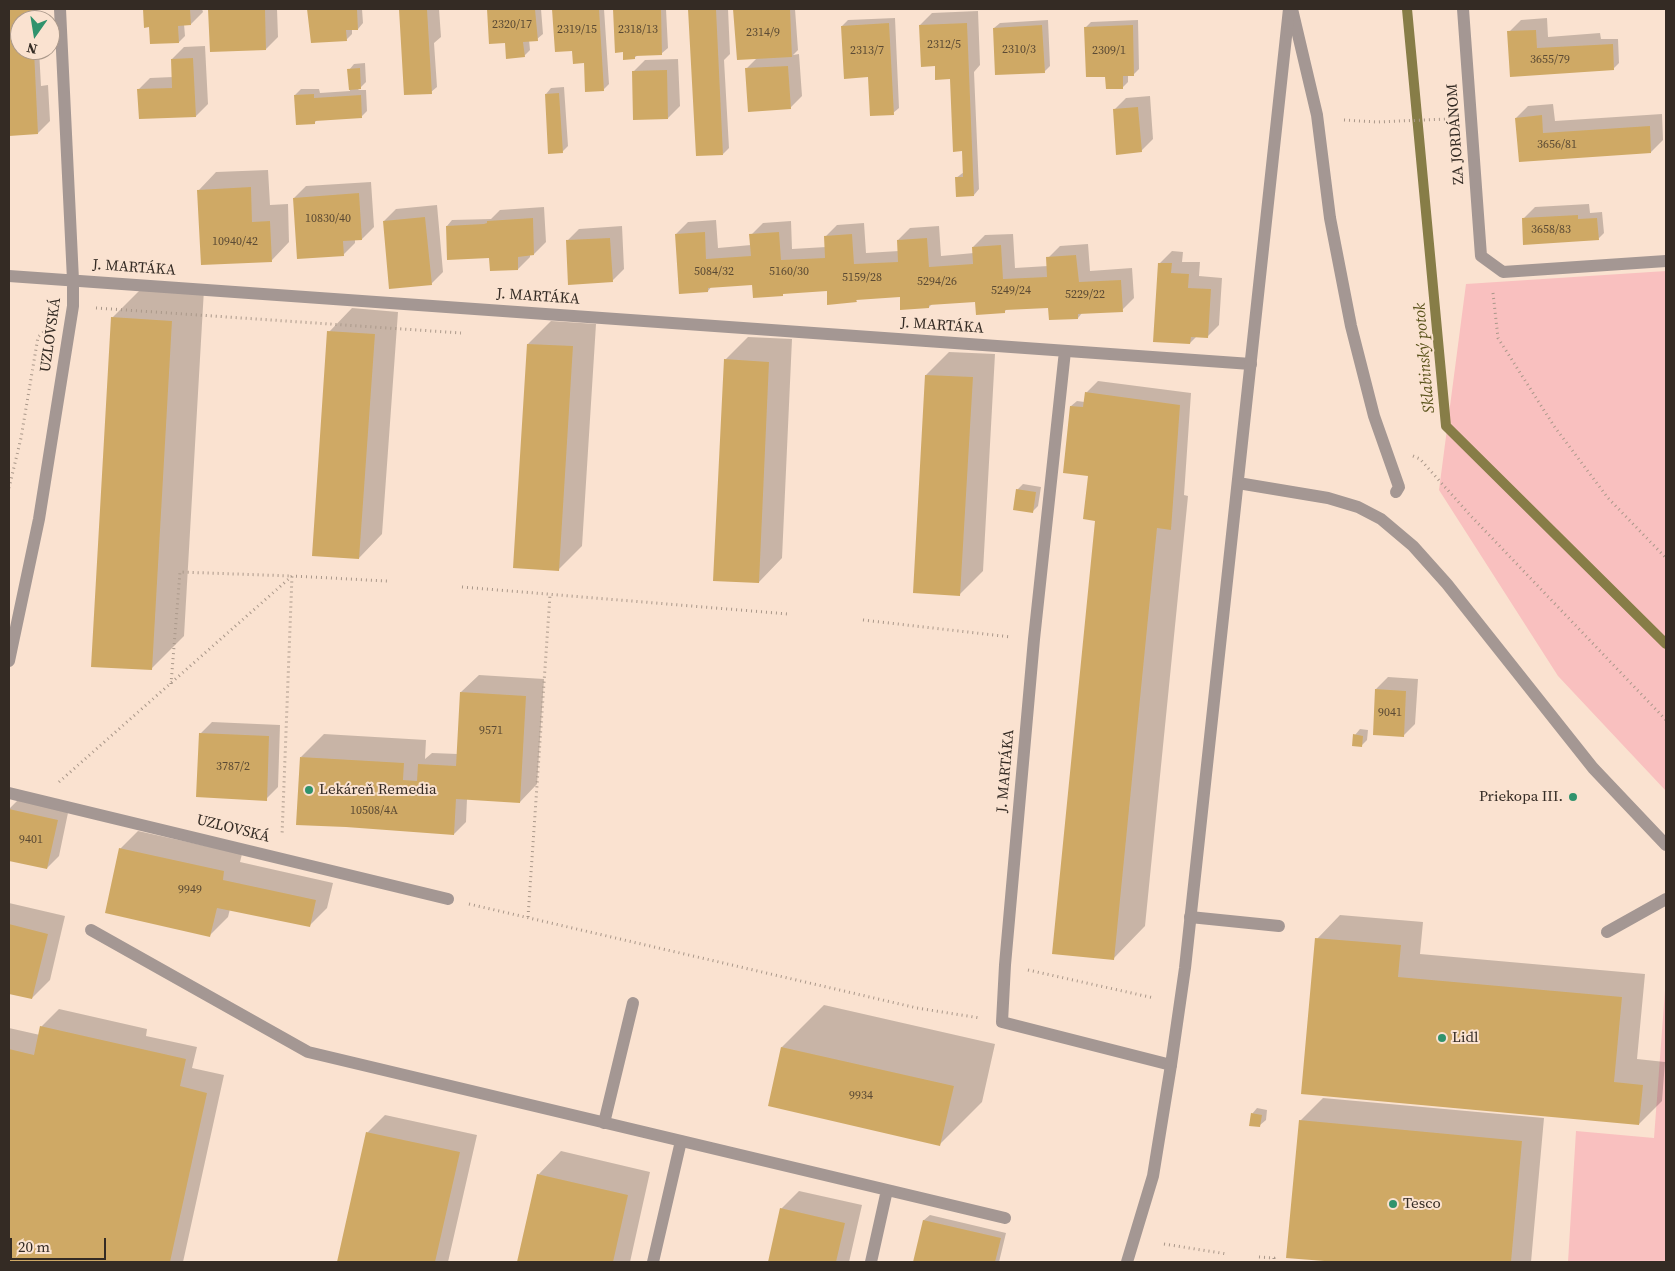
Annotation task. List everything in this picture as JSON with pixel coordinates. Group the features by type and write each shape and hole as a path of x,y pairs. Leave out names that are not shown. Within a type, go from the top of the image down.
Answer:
{"street":[{"name":"UZLOVSKÁ","path":"9,661 39,520 73,306 60,9"},
{"path":"1127,1262 1152,1176 1185,968 1290,9"},
{"path":"1290,9 1317,115 1330,218 1351,326 1374,416 1399,487 1396,492"},
{"name":"ZA JORDÁNOM","path":"1463,9 1481,256 1503,272"},
{"path":"1503,272 1666,261"},
{"name":"J. MARTÁKA","path":"9,276 1251,364"},
{"name":"J. MARTÁKA","path":"1002,1022 1005,965 1034,639 1065,351"},
{"path":"1238,483 1328,498 1358,507 1381,519 1413,546 1447,584 1593,768 1666,845"},
{"name":"UZLOVSKÁ","path":"9,793 448,899"},
{"path":"1607,932 1666,899"},
{"path":"1190,916 1279,926"},
{"path":"90,930 308,1052 1005,1218"},
{"path":"604,1122 633,1003"},
{"path":"1002,1022 1171,1065"},
{"path":"653,1262 682,1141"},
{"path":"871,1262 887,1190"}],"path":[{"path":"1344,120 1376,122 1452,118"},
{"path":"1503,272 1492,282 1498,338 1554,426 1608,498 1666,558"},
{"path":"9,488 21,438 38,337 73,306"},
{"path":"1407,453 1420,459 1470,515 1666,720"},
{"path":"171,684 180,572 387,581"},
{"path":"40,799 292,576"},
{"path":"281,858 292,576"},
{"path":"462,587 788,614"},
{"path":"528,917 550,595"},
{"path":"863,620 1034,639"},
{"path":"448,899 917,1008 1002,1022"},
{"path":"1005,965 1154,998"},
{"path":"1164,1244 1227,1254"},
{"path":"1259,1257 1274,1258 1274,1262"}],"shaded area":[{"path":"1666,271 1666,791 1558,676 1439,490 1466,284"},
{"path":"1666,977 1666,1262 1568,1262 1576,1131 1654,1138"}],"building":[{"path":"9,9 32,9 10,10 10,60 34,60 38,134 9,136"},
{"path":"143,9 190,9 191,25 178,26 179,43 150,44 149,27 144,28"},
{"path":"208,9 265,9 266,50 210,52"},
{"path":"307,9 357,9 358,30 346,30 347,41 311,43"},
{"path":"399,9 427,9 432,94 404,95"},
{"path":"487,9 535,9 538,41 523,42 525,57 506,59 505,43 489,44"},
{"path":"552,9 599,9 604,91 585,92 584,63 573,64 572,51 555,52"},
{"path":"613,9 661,9 662,55 635,56 635,59 623,60 623,52 615,53"},
{"path":"688,9 716,9 723,155 696,156"},
{"path":"733,9 790,9 792,57 737,60"},
{"path":"889,23 894,115 870,116 868,77 844,79 841,26"},
{"path":"967,23 974,196 956,197 955,177 963,177 962,151 953,152 950,79 935,80 935,66 921,67 919,25"},
{"path":"1042,25 1045,73 995,75 993,28"},
{"path":"1133,25 1134,76 1123,76 1123,89 1106,89 1105,77 1086,77 1084,27"},
{"path":"1536,30 1537,48 1613,44 1614,70 1510,77 1507,31"},
{"path":"193,58 196,117 139,119 137,89 172,88 171,59"},
{"path":"788,66 791,109 748,112 745,68"},
{"path":"360,68 361,89 349,90 347,69"},
{"path":"667,70 668,119 633,120 632,71"},
{"path":"559,93 563,153 548,154 545,94"},
{"path":"314,94 314,98 361,95 362,118 315,121 315,124 296,125 294,95"},
{"path":"1138,107 1142,152 1116,155 1113,109"},
{"path":"1542,115 1543,133 1650,126 1651,153 1519,162 1515,118"},
{"path":"251,187 252,222 270,221 272,262 201,265 197,190"},
{"path":"359,193 362,240 343,241 344,256 297,259 293,198"},
{"path":"1578,215 1578,219 1597,218 1599,240 1523,245 1522,218"},
{"path":"425,217 432,285 389,289 383,221"},
{"path":"533,218 534,255 518,257 518,270 490,271 489,258 447,260 446,226"},
{"path":"705,232 706,259 751,256 749,234 779,232 781,260 825,258 824,236 852,234 854,264 898,262 897,240 927,238 929,267 973,264 972,247 1001,245 1003,279 1047,277 1046,257 1076,255 1079,282 1121,280 1123,312 1078,314 1078,319 1049,320 1048,308 1005,310 1005,313 976,315 975,302 929,305 929,308 900,310 900,297 856,300 857,302 827,305 827,291 753,298 752,285 708,288 708,292 679,294 675,234"},
{"path":"610,238 613,282 568,285 566,240"},
{"path":"1158,263 1172,263 1171,273 1189,274 1188,288 1211,289 1208,338 1191,337 1190,344 1153,342"},
{"path":"111,317 172,321 152,670 91,667"},
{"path":"327,331 375,334 359,559 312,556"},
{"path":"527,344 573,346 559,571 513,568"},
{"path":"724,359 769,362 759,583 713,581"},
{"path":"925,375 973,377 960,596 913,593"},
{"path":"1085,392 1180,405 1171,530 1157,528 1114,960 1052,954 1095,521 1083,519 1088,476 1063,473 1070,406 1083,407"},
{"path":"1016,489 1036,492 1033,513 1013,510"},
{"path":"1375,689 1406,691 1404,737 1373,735"},
{"path":"460,692 526,696 520,803 456,799 454,835 296,825 300,757 404,763 403,780 417,781 418,764 456,766"},
{"path":"199,733 269,736 267,801 196,797"},
{"path":"1353,734 1363,736 1362,747 1352,746"},
{"path":"9,809 58,820 47,869 9,861"},
{"path":"119,848 224,871 223,880 316,900 310,927 217,908 210,937 105,913"},
{"path":"9,924 48,934 32,999 9,994"},
{"path":"1315,938 1401,945 1398,977 1622,997 1614,1082 1643,1085 1639,1125 1301,1094"},
{"path":"40,1026 186,1059 180,1086 207,1093 170,1262 9,1262 9,1049 34,1055"},
{"path":"781,1047 954,1086 940,1146 768,1106"},
{"path":"1251,1113 1262,1115 1260,1127 1249,1126"},
{"path":"1299,1120 1522,1141 1511,1262 1337,1262 1286,1258"},
{"path":"366,1132 460,1152 435,1262 337,1262"},
{"path":"537,1174 628,1195 613,1262 517,1262"},
{"path":"780,1208 845,1223 836,1262 768,1262"},
{"path":"923,1220 1001,1238 995,1262 913,1262"}],"waterway":[{"name":"Sklabinský potok","path":"1407,9 1446,426 1666,644"}],"place":[{"name":"Lekáreň Remedia","path":"309,790"},
{"name":"Priekopa III.","path":"1573,797"},
{"name":"Lidl","path":"1442,1038"},
{"name":"Tesco","path":"1393,1204"}]}
